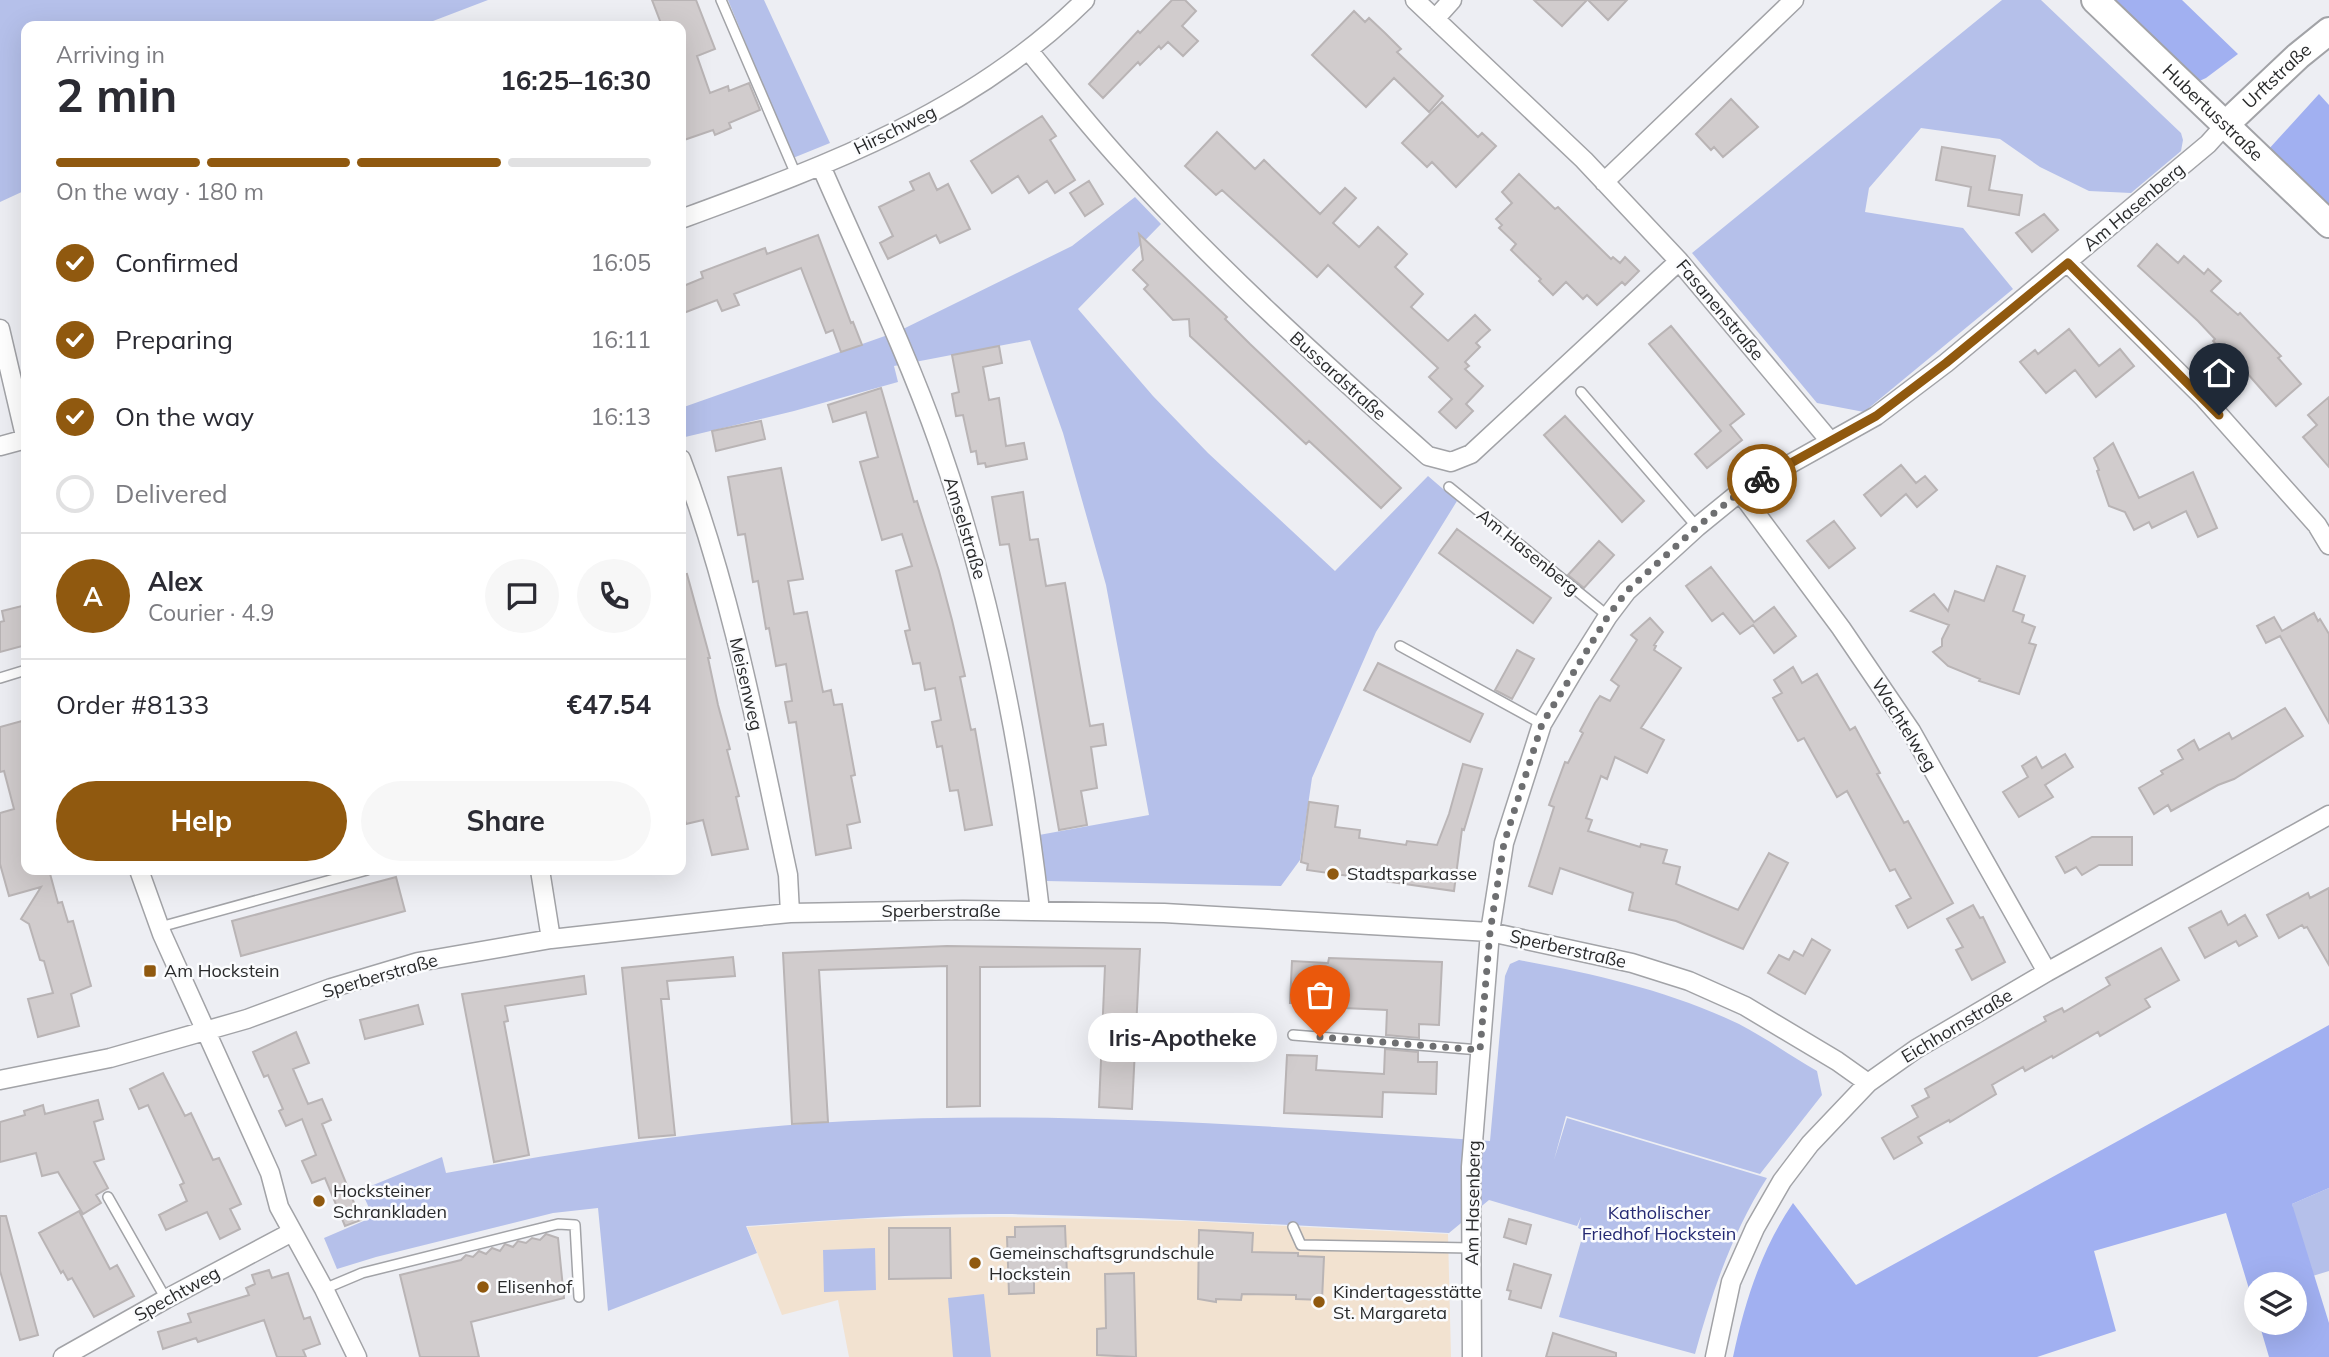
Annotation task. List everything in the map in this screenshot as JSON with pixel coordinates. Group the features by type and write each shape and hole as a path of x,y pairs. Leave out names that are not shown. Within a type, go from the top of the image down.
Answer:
{"main road":[{"name":"Hubertusstraße","path":"2095,0 2329,224"},
{"name":"Urftstraße","path":"2226,124 2298,56 2329,32"}],"street":[{"name":"Hirschweg","path":"686,217 797,177 901,129 966,95 1029,51 1085,0"},
{"name":"Fasanenstraße","path":"1415,0 1604,182 1679,261 1830,441"},
{"path":"1435,19 1452,0"},
{"path":"1604,182 1794,0"},
{"name":"Bussardstraße","path":"1029,51 1156,199 1288,332 1428,456 1451,461 1471,454 1679,261"},
{"name":"Am Hasenberg","path":"1472,1357 1471,1167 1490,932 1504,843 1542,724 1608,616 1627,591 1740,492 1876,416 1946,363 2208,144 2226,124"},
{"name":"Amselstraße","path":"821,166 939,443 978,565 1004,678 1040,911"},
{"path":"2068,263 2203,397 2317,524 2329,545"},
{"path":"0,329 21,418"},
{"path":"0,446 21,440"},
{"name":"Meisenweg","path":"686,472 700,509 739,647 788,875 790,913"},
{"name":"Wachtelweg","path":"1740,492 1841,628 1911,731 2047,972"},
{"name":"Eichhornstraße","path":"1714,1357 1731,1282 1755,1228 1782,1181 1810,1144 1868,1083 1916,1049 2047,972 2329,815"},
{"path":"141,875 160,927 270,1173 279,1207 357,1357"},
{"path":"541,875 551,939"},
{"name":"Sperberstraße","path":"0,1080 110,1058 206,1031 331,988 418,962 551,939 790,913 1040,911 1164,913 1490,932 1632,963 1689,981 1745,1006 1837,1061 1868,1083"},
{"name":"Spechtweg","path":"63,1357 166,1298 292,1232"}],"lane":[{"path":"721,0 797,177"},
{"path":"1581,392 1697,527"},
{"name":"Am Hasenberg","path":"1449,487 1608,616"},
{"path":"1399,646 1542,724"},
{"path":"0,678 21,672"},
{"path":"160,927 349,875"},
{"path":"1293,1035 1480,1050"},
{"path":"108,1197 166,1298"},
{"path":"324,1289 362,1273 558,1224 575,1225 579,1297"},
{"path":"1293,1227 1301,1245 1471,1248"}],"shaded area":[{"path":"2107,0 2182,0 2238,54 2195,83"},
{"path":"2319,94 2329,105 2329,211 2267,151"},
{"path":"2329,1025 2329,1188 2292,1204 2329,1323 2329,1357 2269,1357 2263,1335 2307,1335 2307,1272 2244,1272 2226,1213 2094,1251 2116,1331 2037,1357 1733,1357 1743,1316 1763,1258 1793,1203 1856,1285"},
{"name":"Gemeinschaftsgrundschule Hockstein","path":"1003,1217 1186,1221 1448,1234 1451,1357 849,1357 838,1300 782,1315 747,1227 856,1219"}],"green space":[{"path":"0,0 488,0 433,21 21,21 21,192 0,202"},
{"path":"728,0 764,0 830,143 793,158"},
{"path":"2002,0 2041,0 2181,133 2181,151 2131,193 2089,191 2040,167 2000,139 1921,128 1869,188 1865,212 1963,228 2013,289 1864,412 1817,403 1692,253"},
{"path":"1135,197 1161,224 1078,309 1153,396 1208,453 1335,571 1428,476 1457,501 1376,632 1312,778 1300,860 1281,886 1046,881 1039,835 1149,815 1106,585 1063,433 1030,340 894,366 898,382 686,437 686,406 899,331 1072,246"},
{"name":"Katholischer Friedhof Hockstein","path":"1519,960 1603,977 1658,992 1712,1012 1759,1035 1817,1071 1822,1095 1760,1174 1566,1116 1554,1160 1567,1118 1767,1178 1743,1220 1724,1263 1695,1354 1559,1317 1584,1231 1578,1228 1581,1217 1577,1226 1489,1200 1449,1233 1007,1214 909,1216 746,1226 757,1253 608,1311 598,1208 553,1213 337,1269 324,1238 373,1217 361,1190 442,1157 446,1173 647,1141 799,1124 930,1118 1090,1119 1490,1141 1505,976 1510,964"},
{"path":"2329,1188 2329,1271 2307,1278 2292,1204"},
{"path":"875,1248 876,1290 824,1292 823,1250"},
{"path":"984,1294 991,1357 953,1357 948,1298"}],"building":[{"path":"652,0 696,0 715,49 697,56 710,93 728,86 729,91 749,83 760,110 729,123 731,128 715,135 713,130 686,139 686,21 660,21"},
{"path":"1172,0 1185,0 1196,11 1182,26 1198,41 1183,56 1168,42 1161,49 1159,46 1140,65 1138,62 1103,98 1089,84 1138,31 1140,33"},
{"path":"1534,0 1587,0 1562,26"},
{"path":"1588,0 1627,0 1608,20"},
{"path":"1354,11 1365,22 1369,18 1385,33 1401,49 1397,52 1443,96 1429,112 1394,78 1366,107 1312,55"},
{"path":"1731,99 1758,127 1723,157 1714,147 1711,150 1696,134"},
{"path":"1442,102 1478,137 1482,133 1496,146 1456,187 1432,162 1427,167 1402,143"},
{"path":"1042,116 1056,136 1050,140 1075,180 1055,193 1047,181 1029,193 1018,176 992,193 971,161"},
{"path":"1217,132 1255,169 1264,160 1320,214 1345,188 1356,198 1333,223 1359,247 1378,227 1407,254 1395,267 1423,294 1411,307 1448,341 1475,315 1490,330 1476,343 1480,347 1465,362 1469,366 1465,369 1483,386 1466,404 1473,411 1456,428 1439,412 1452,399 1429,377 1438,368 1328,265 1317,277 1222,190 1216,195 1185,166"},
{"path":"1942,147 1995,156 1989,190 2022,195 2019,215 1968,206 1971,187 1936,180"},
{"path":"929,173 937,190 948,184 970,229 940,243 936,235 888,259 880,243 893,236 879,207 914,190 910,182"},
{"path":"1519,174 1555,209 1558,207 1611,259 1613,257 1620,263 1625,257 1639,271 1625,285 1622,282 1597,305 1587,295 1583,299 1566,282 1553,295 1539,281 1541,279 1511,250 1516,244 1499,228 1502,225 1496,219 1512,203 1502,192"},
{"path":"1089,181 1103,204 1085,216 1070,193"},
{"path":"2044,214 2058,230 2032,252 2016,233"},
{"path":"1139,234 1401,488 1381,508 1309,441 1306,444 1190,336 1189,319 1173,320 1144,289 1148,285 1133,270 1143,260"},
{"path":"818,235 862,345 841,352 833,330 826,333 801,268 734,294 739,305 722,311 717,300 686,312 686,285 703,278 701,272 765,248 767,254"},
{"path":"2157,244 2178,263 2184,256 2204,274 2208,269 2221,281 2211,291 2238,315 2240,313 2281,356 2278,358 2301,384 2276,406 2247,373 2213,341 2215,339 2198,321 2138,266"},
{"path":"1671,326 1744,414 1730,425 1742,440 1707,468 1695,454 1721,431 1649,344"},
{"path":"2069,329 2099,366 2120,349 2134,366 2096,397 2075,370 2046,393 2020,362 2035,350 2038,354"},
{"path":"999,346 1002,363 983,367 989,400 999,398 1006,446 1024,443 1027,459 986,467 985,463 978,464 976,451 971,452 963,415 956,416 952,394 959,392 952,355"},
{"path":"881,388 952,620 965,676 960,677 971,730 975,729 992,825 965,830 958,790 950,791 942,746 937,747 932,722 941,720 935,688 925,690 920,663 913,664 905,631 910,630 896,571 912,566 902,534 882,540 860,462 878,457 866,412 833,422 828,405"},
{"path":"2329,397 2329,467 2303,437 2317,425 2308,415"},
{"path":"1565,416 1644,501 1622,522 1544,435"},
{"path":"761,421 765,439 716,451 712,431"},
{"path":"2113,443 2139,498 2193,472 2217,528 2198,537 2186,511 2152,528 2149,522 2134,530 2125,512 2109,506 2097,471 2099,470 2094,458"},
{"path":"1901,465 1916,483 1925,476 1937,490 1917,507 1906,494 1881,516 1864,495"},
{"path":"781,468 803,579 788,581 794,614 807,612 823,692 831,690 834,705 842,704 855,775 851,776 860,822 847,825 851,848 816,855 796,722 789,723 785,702 792,701 786,664 776,666 769,628 766,629 758,581 753,582 745,534 738,535 728,477"},
{"path":"1023,492 1030,540 1038,539 1046,586 1065,583 1090,726 1103,724 1106,745 1091,747 1097,788 1081,791 1087,825 1059,830 1009,544 1000,545 992,497"},
{"path":"1834,521 1855,548 1829,568 1807,541"},
{"path":"1457,529 1551,598 1533,623 1439,553"},
{"path":"1599,541 1614,555 1584,588 1568,575"},
{"path":"1997,566 2025,576 2013,611 2024,615 2022,622 2035,627 2029,643 2036,645 2019,694 1979,681 1980,679 1948,666 1933,652 1942,646 1942,639 1949,625 1911,611 1934,594 1948,611 1955,591 1984,601"},
{"path":"1711,567 1754,622 1774,607 1796,636 1774,653 1753,625 1740,634 1723,613 1712,621 1686,586"},
{"path":"686,574 710,658 748,849 712,855 703,820 686,824"},
{"path":"21,606 21,646 0,652 0,622 4,621 2,611"},
{"path":"2314,613 2329,634 2329,723 2280,636 2266,643 2257,626 2274,617 2282,631"},
{"path":"1650,618 1663,632 1654,645 1654,650 1681,668 1641,728 1664,740 1647,773 1615,757 1607,779 1601,776 1586,818 1592,820 1588,831 1640,847 1641,844 1667,850 1663,863 1680,867 1676,884 1738,910 1769,853 1788,863 1743,949 1676,921 1629,910 1633,893 1560,868 1552,894 1529,886 1554,807 1549,805 1565,762 1568,763 1583,733 1580,731 1595,703 1600,696 1610,701 1619,686 1611,680 1637,640 1631,635"},
{"path":"1517,650 1534,659 1512,699 1495,690"},
{"path":"1378,663 1483,714 1470,742 1364,690"},
{"path":"1793,667 1802,683 1817,674 1850,730 1855,727 1904,823 1908,821 1953,903 1908,928 1896,906 1911,898 1895,869 1890,871 1847,791 1837,797 1804,738 1798,741 1773,698 1782,693 1774,680"},
{"path":"2285,708 2303,736 2234,779 2171,811 2168,805 2154,814 2139,788 2183,759 2178,750 2194,740 2199,750 2229,733 2232,739"},
{"path":"21,721 21,875 50,875 58,903 62,902 68,922 73,921 91,986 71,994 79,1026 38,1037 28,999 53,993 29,924 21,919 41,887 9,896 0,864 0,813 14,809 4,771 0,772 0,727"},
{"path":"2065,754 2073,767 2045,785 2053,797 2019,817 2003,792 2028,777 2022,766 2036,757 2042,768"},
{"path":"1463,764 1482,769 1464,830 1462,829 1454,891 1307,870 1308,864 1301,862 1309,802 1338,806 1335,827 1360,830 1359,838 1406,845 1407,841 1437,845"},
{"path":"2092,837 2132,837 2132,865 2099,865 2082,875 2076,867 2065,873 2056,857"},
{"path":"396,877 405,911 241,956 232,921"},
{"path":"2329,888 2329,965 2307,927 2302,925 2279,938 2267,915 2308,893 2310,898"},
{"path":"1973,905 1980,918 1983,917 2005,962 1972,980 1956,950 1963,947 1947,919"},
{"path":"2221,911 2228,925 2245,915 2257,936 2239,946 2236,941 2205,958 2189,928"},
{"path":"1812,939 1830,950 1805,994 1768,973 1779,955 1789,960 1794,951 1803,956"},
{"path":"947,946 1140,949 1132,1109 1099,1107 1105,966 980,967 980,1106 947,1107 947,966 819,970 828,1122 792,1124 783,953"},
{"path":"2161,948 2179,980 2145,999 2150,1007 2100,1036 2098,1032 2053,1058 2052,1056 2025,1071 2023,1067 1992,1085 1996,1094 1950,1122 1949,1120 1918,1137 1922,1143 1894,1159 1882,1138 1918,1117 1912,1106 1929,1097 1925,1089 2046,1021 2044,1017 2062,1008 2064,1012 2110,985 2106,978"},
{"path":"733,957 735,976 667,981 669,999 661,999 675,1135 639,1138 622,968"},
{"path":"1329,958 1442,962 1439,1025 1419,1024 1419,1038 1386,1035 1387,1010 1290,1003 1292,961 1328,963"},
{"path":"584,976 586,994 505,1006 508,1021 504,1022 529,1155 494,1162 462,994"},
{"path":"418,1005 423,1024 365,1039 360,1020"},
{"path":"296,1032 309,1063 293,1069 308,1104 322,1099 331,1120 322,1124 361,1220 345,1226 325,1178 312,1183 302,1161 316,1155 302,1119 286,1126 279,1111 283,1109 268,1075 264,1077 253,1052"},
{"path":"1385,1049 1418,1052 1418,1062 1437,1062 1436,1094 1383,1092 1382,1117 1284,1113 1287,1055 1317,1056 1316,1070 1384,1074"},
{"path":"163,1073 185,1116 191,1113 213,1160 219,1158 241,1204 230,1209 240,1229 220,1239 207,1212 166,1230 159,1215 187,1201 180,1185 184,1183 148,1105 139,1109 130,1089"},
{"path":"98,1100 103,1119 94,1122 104,1159 94,1162 108,1188 96,1195 101,1203 83,1214 58,1172 42,1176 36,1153 0,1162 0,1122 25,1115 24,1111 43,1105 45,1114"},
{"path":"79,1211 110,1269 117,1265 134,1296 94,1317 72,1278 68,1280 63,1271 61,1273 39,1233"},
{"path":"0,1216 6,1216 38,1335 20,1340 0,1271"},
{"path":"1509,1219 1531,1225 1526,1244 1504,1237"},
{"path":"1065,1226 1067,1275 1034,1277 1034,1293 1009,1294 1007,1237 1015,1237 1015,1227"},
{"path":"889,1228 950,1228 951,1278 889,1279"},
{"path":"1199,1230 1253,1233 1252,1252 1298,1253 1298,1256 1324,1257 1322,1300 1296,1299 1296,1295 1242,1294 1241,1300 1216,1299 1216,1302 1198,1299"},
{"name":"Elisenhof","path":"546,1234 558,1238 564,1298 471,1322 479,1357 420,1357 400,1275 461,1260 466,1255 473,1257 479,1251 486,1254 492,1248 500,1251 505,1244 513,1247 518,1241 526,1243 532,1238 540,1240"},
{"path":"1514,1264 1551,1275 1541,1308 1509,1299 1511,1291 1507,1290"},
{"path":"269,1270 272,1278 288,1273 304,1319 310,1317 320,1344 303,1350 306,1357 277,1357 264,1320 198,1342 196,1338 163,1349 158,1332 191,1322 188,1314 249,1295 246,1288 255,1284 252,1275"},
{"path":"1134,1273 1136,1357 1097,1355 1097,1329 1106,1328 1105,1274"},
{"path":"1553,1333 1616,1353 1616,1357 1546,1357"}],"way so far":[{"path":"1320,1037 1480,1050 1490,932 1504,843 1542,724 1608,616 1627,591 1697,527 1740,492 1762,479"}],"place":[{"name":"Stadtsparkasse","path":"1333,874"},
{"name":"Am Hockstein","path":"150,971"},
{"name":"Iris-Apotheke","path":"1320,1037"},
{"name":"Hocksteiner Schrankladen","path":"319,1201"},
{"name":"Gemeinschaftsgrundschule Hockstein","path":"975,1263"},
{"name":"Elisenhof","path":"483,1287"},
{"name":"Kindertagesstätte St. Margareta","path":"1319,1302"}],"route":[{"path":"1762,479 1876,416 1946,363 2068,263 2219,415"}]}
